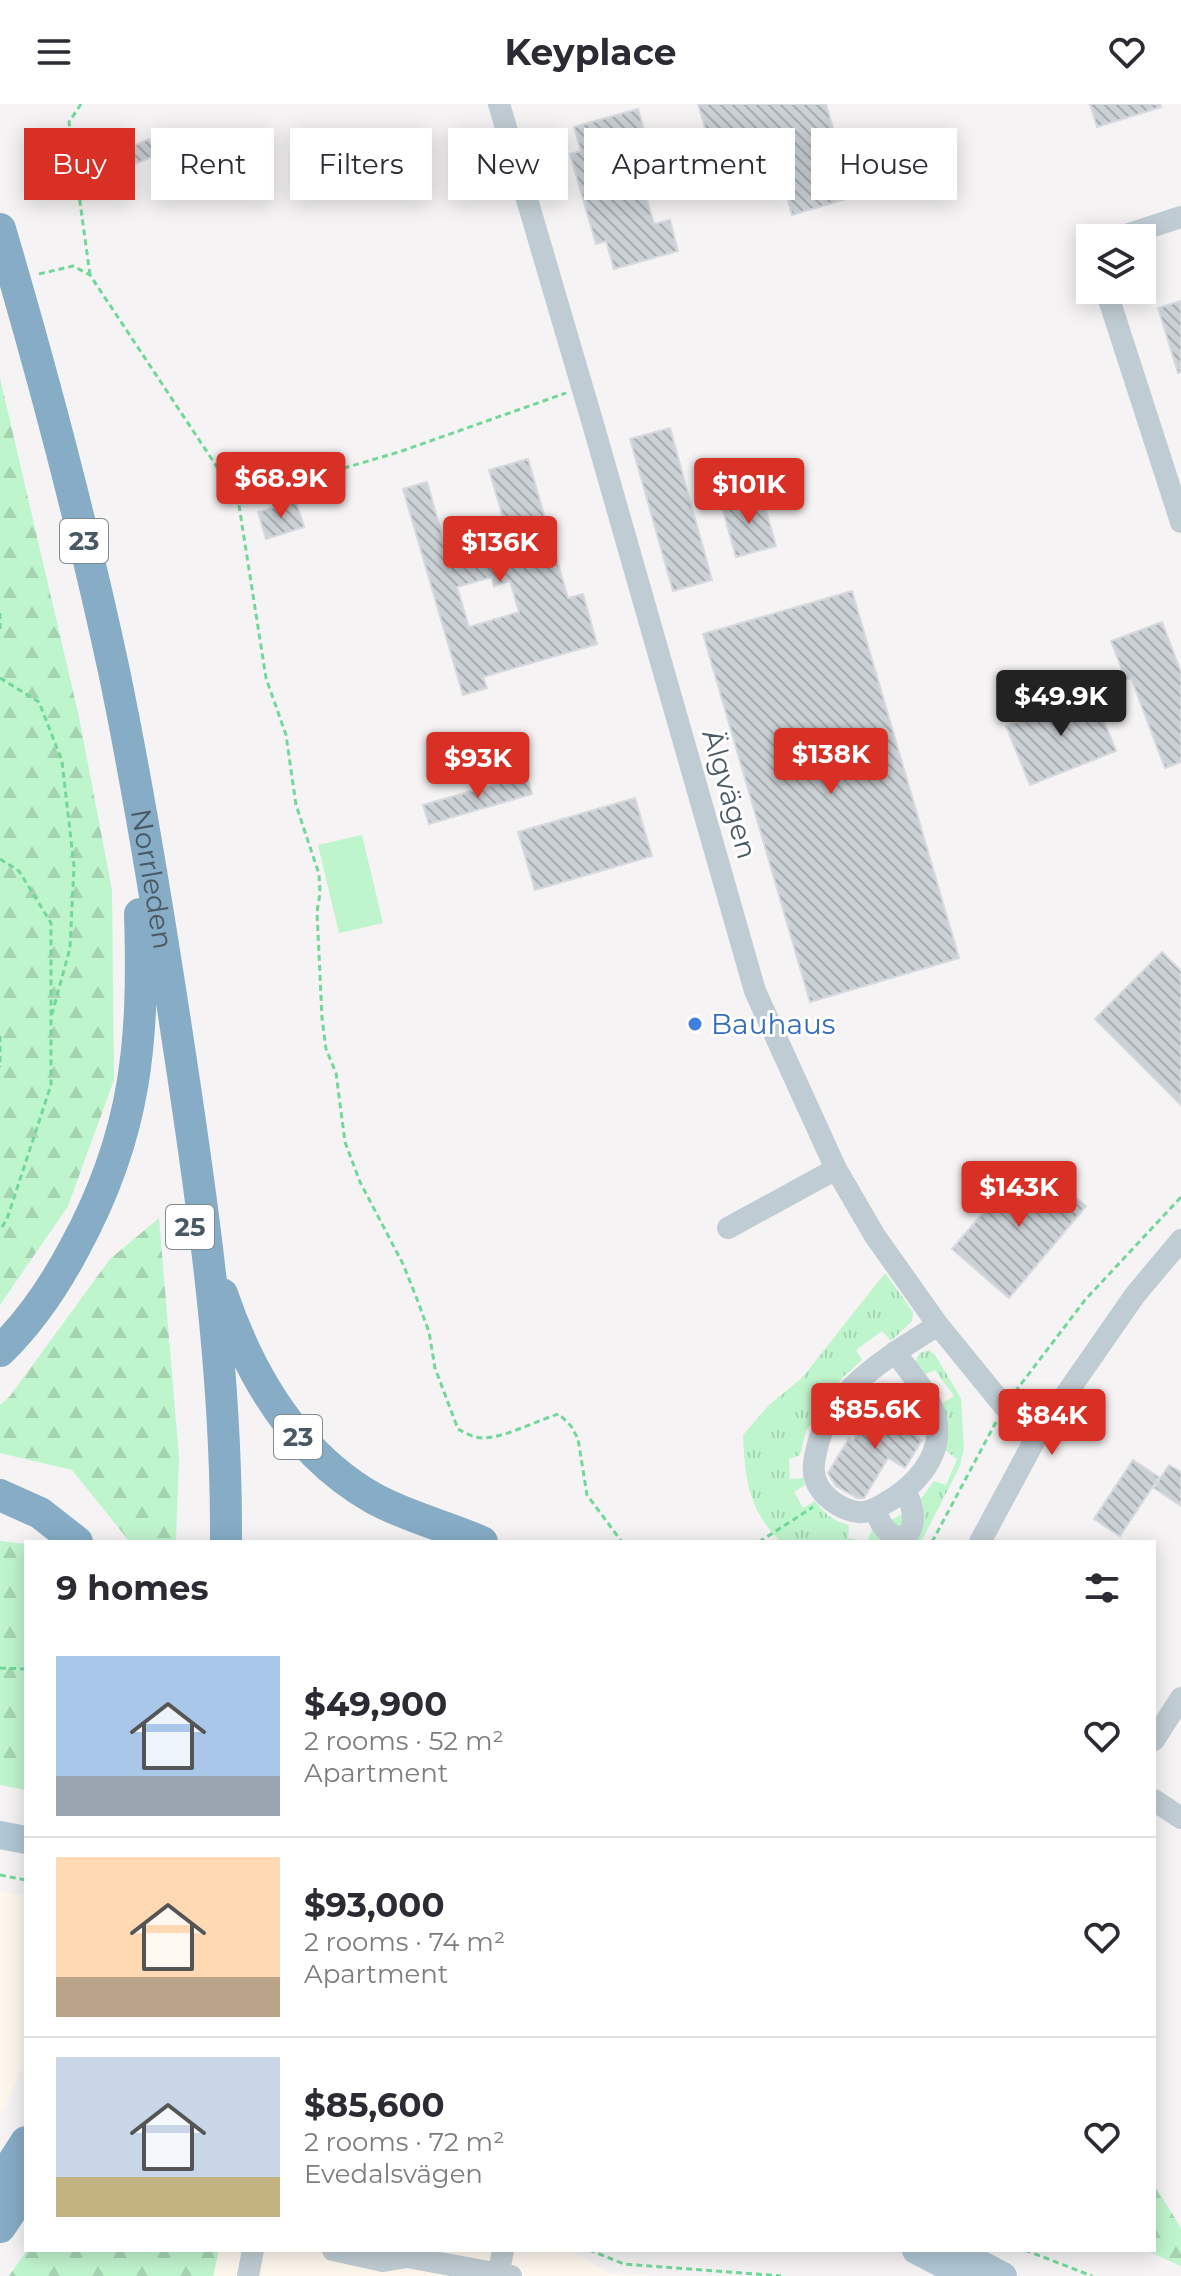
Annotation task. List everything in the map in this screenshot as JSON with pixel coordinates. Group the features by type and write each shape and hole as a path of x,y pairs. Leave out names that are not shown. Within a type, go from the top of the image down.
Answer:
{"highway":[{"name":"Norrleden","path":"0,229 78,514 113,670 152,872 207,1245 223,1414 226,1540"},
{"name":"Norrleden","path":"0,288 75,574 116,773 182,1162 210,1415 211,1540"},
{"name":"23","path":"0,1351 32,1316 60,1275 112,1170 128,1112 137,1060 143,993 140,914"},
{"name":"23","path":"207,1245 223,1298 258,1375 298,1437 349,1483 375,1499 477,1540"},
{"path":"0,1495 40,1513 74,1540"},
{"path":"0,2183 24,2145"},
{"path":"0,2227 24,2191"}],"main road":[{"path":"0,1835 24,1840"},
{"path":"0,1855 24,1859"},
{"path":"920,2252 966,2276"},
{"path":"958,2252 1003,2276"}],"street":[{"name":"Älgvägen","path":"499,104 755,991 836,1169 875,1236 938,1325 1004,1406 1037,1436"},
{"path":"1156,225 1181,217"},
{"path":"1111,304 1181,522"},
{"path":"728,1228 836,1169"},
{"path":"981,1540 1037,1436 1127,1307 1181,1240"},
{"path":"895,1352 926,1396 936,1419 937,1438 932,1456 906,1492 875,1509 860,1513 828,1498 817,1485 812,1468 826,1422 856,1383 895,1352 938,1325"},
{"path":"875,1509 886,1531 893,1535 906,1534 912,1529 915,1516 906,1492"},
{"path":"1156,1737 1181,1698"},
{"path":"1156,1801 1181,1818"},
{"path":"248,2276 253,2252"},
{"path":"338,2252 382,2268 406,2254 502,2275 503,2252"}],"path":[{"path":"81,104 69,122 90,275"},
{"path":"62,267 73,266 90,275 219,470 231,495 238,499 399,452 582,388"},
{"path":"238,499 266,678 286,735 296,805 319,874 317,912 322,1018 326,1049 336,1073 345,1142 417,1299 429,1332 435,1368 458,1429 479,1439 559,1414 578,1439 587,1495 621,1540"},
{"path":"0,613 0,631"},
{"path":"0,678 39,702 62,761 74,866 70,948 51,1018"},
{"path":"0,859 19,871 51,923 51,1085 7,1219 0,1230"},
{"path":"0,1036 0,1067"},
{"path":"933,1540 1004,1406 1085,1300 1181,1197"},
{"path":"762,1540 828,1498"},
{"path":"0,1668 24,1669"},
{"path":"0,1875 24,1880"},
{"path":"594,2252 624,2264 781,2276"},
{"path":"1030,2252 1092,2276"}],"shaded area":[{"path":"0,1891 24,1896 24,2065 0,2116"},
{"path":"219,2252 575,2252 609,2273 658,2276 213,2276"}],"green space":[{"path":"0,378 79,717 112,890 114,1080 68,1206 0,1305"},
{"path":"362,835 383,923 339,933 318,845"},
{"path":"159,1218 179,1458 176,1540 128,1540 72,1470 0,1453 0,1405 10,1396 110,1259"},
{"path":"885,1273 913,1312 912,1321 891,1341 882,1331 856,1350 862,1360 842,1378 806,1431 800,1455 789,1459 790,1479 803,1478 805,1485 794,1492 803,1508 815,1501 830,1516 849,1525 848,1538 858,1540 779,1540 761,1518 750,1493 743,1435 769,1405 802,1378"},
{"path":"929,1350 961,1398 964,1448 960,1466 922,1540 868,1540 873,1527 908,1510 934,1481 946,1485 957,1459 945,1450 948,1431 943,1403 954,1396 935,1370 923,1375 915,1362 920,1353"},
{"path":"0,1541 24,1544 24,1790 0,1785"},
{"path":"1156,2187 1181,2228 1181,2266 1150,2252 1156,2252"},
{"path":"26,2252 219,2252 213,2276 9,2276"}],"building":[{"path":"698,104 826,104 833,128 811,128 811,200 843,200 792,215 788,200 795,200 795,128 705,128"},
{"path":"1090,104 1160,104 1161,107 1097,127"},
{"path":"638,109 644,128 584,128 584,200 647,200 654,224 670,220 678,251 614,269 606,241 596,244 570,154 581,151 574,127"},
{"path":"149,139 151,157 135,164 135,145"},
{"path":"1181,301 1181,372 1178,373 1158,308"},
{"path":"670,428 712,580 673,591 630,439"},
{"path":"528,459 568,598 583,594 597,644 483,677 487,688 463,695 403,489 427,482 443,538 504,521 489,470","holes":["492,577 494,586 510,581 519,612 469,627 457,587"]},
{"path":"762,496 776,546 736,557 722,507"},
{"path":"296,501 304,527 266,539 258,512"},
{"path":"852,591 959,958 810,1002 703,634"},
{"path":"1162,622 1181,672 1181,762 1165,768 1131,678 1126,680 1111,641"},
{"path":"1092,691 1116,751 1030,785 1006,726"},
{"path":"527,775 532,794 429,824 423,805"},
{"path":"635,798 652,856 535,890 518,832"},
{"path":"1162,952 1181,971 1181,1105 1095,1019"},
{"path":"1026,1163 1044,1178 1048,1174 1086,1206 1009,1298 952,1249"},
{"path":"907,1401 917,1407 920,1414 909,1432 922,1440 905,1468 888,1458 864,1498 857,1498 836,1486 828,1473 849,1438 853,1441 872,1410 893,1423"},
{"path":"1133,1460 1159,1477 1120,1536 1094,1519"},
{"path":"1169,1465 1181,1472 1181,1506 1154,1488"}],"place":[{"name":"Bauhaus","path":"695,1024"}]}
